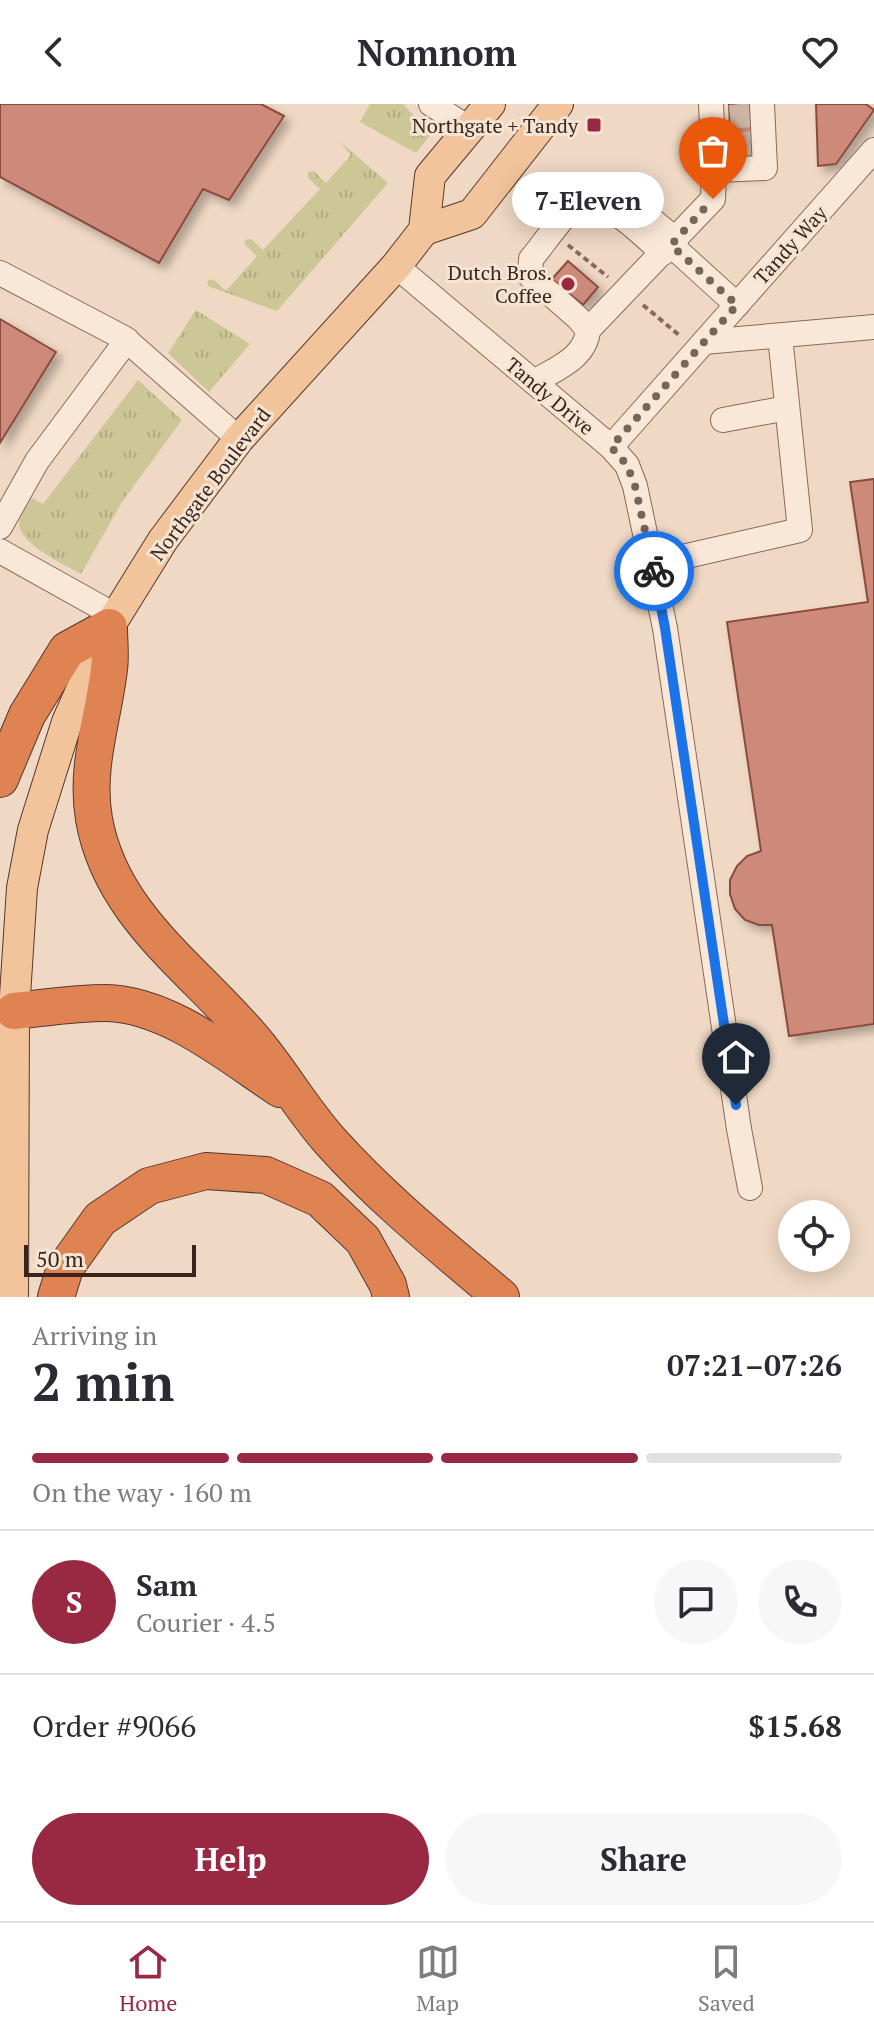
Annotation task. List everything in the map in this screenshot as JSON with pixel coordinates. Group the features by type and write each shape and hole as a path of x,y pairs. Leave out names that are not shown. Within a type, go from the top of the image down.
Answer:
{"highway":[{"path":"0,779 27,715 67,650 114,622"},
{"path":"114,622 91,782 94,819 102,851 115,881 137,917 258,1045 331,1143 409,1218 501,1297"},
{"path":"14,1011 108,1003 159,1014 205,1039 298,1101"},
{"path":"56,1297 65,1268 100,1219 149,1186 206,1171 266,1175 320,1199 363,1240 388,1285 391,1297"}],"main road":[{"path":"490,104 430,176 424,230 472,214 558,104"},
{"name":"Northgate Boulevard","path":"13,1297 14,1011 22,888 33,830 67,722 114,622 163,540 239,439 396,266 424,230"}],"street":[{"path":"431,104 470,129"},
{"path":"534,382 574,358 587,340 588,330 713,199 735,149 738,112"},
{"path":"735,149 738,112"},
{"name":"Tandy Way","path":"611,447 694,340 737,305 874,150"},
{"path":"588,330 530,276 531,259 595,188 607,187 617,191 670,246 737,305"},
{"name":"Tandy Drive","path":"396,266 611,447 627,465 635,486 665,628 750,1188"},
{"path":"0,273 127,340 239,439"},
{"path":"694,340 874,327"},
{"path":"652,564 800,530 780,336"},
{"path":"0,527 37,461 127,340"},
{"path":"723,420 787,408"},
{"path":"0,551 114,622"}],"path":[{"path":"530,197 553,233 694,340"}],"green space":[{"path":"370,104 403,104 431,134 414,152 360,122"},
{"path":"338,140 388,183 277,311 208,286 207,281 213,279 226,291 257,256 245,245 245,240 251,239 263,250 320,189 308,178 308,172 314,171 326,183 351,155"},
{"path":"196,310 250,344 209,392 168,353"},
{"path":"138,380 182,420 122,502 81,574 33,545 20,529 19,521 32,498 43,504"}],"building":[{"path":"0,104 261,104 284,116 229,200 203,189 159,263 0,177"},
{"path":"729,104 754,104 757,171 732,172"},
{"path":"816,104 866,104 874,110 836,164 818,166"},
{"path":"568,261 598,287 583,305 552,279"},
{"path":"0,319 56,352 0,443"},
{"path":"874,479 874,1024 789,1036 772,925 745,920 735,909 730,894 730,880 737,866 747,856 761,851 727,622 868,602 850,482"}],"tunnel":[{"path":"730,117 751,115"},
{"path":"732,145 753,143"}],"way so far":[{"path":"654,571 635,486 627,465 611,447 737,305 671,245 713,199"}],"place":[{"name":"Northgate + Tandy","path":"594,125"},
{"name":"7-Eleven","path":"713,199"},
{"name":"Dutch Bros. Coffee","path":"568,284"}],"route":[{"path":"654,571 736,1105"}]}
